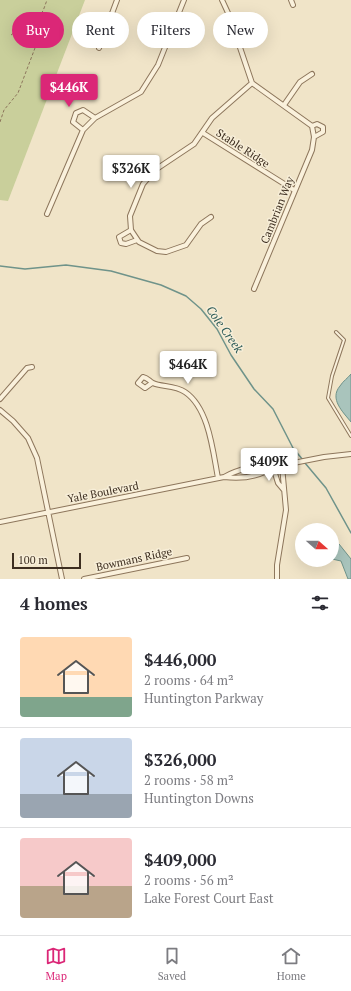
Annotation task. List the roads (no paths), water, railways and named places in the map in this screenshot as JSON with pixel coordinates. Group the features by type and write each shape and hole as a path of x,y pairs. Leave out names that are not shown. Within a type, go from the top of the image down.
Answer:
{"street":[{"path":"112,12 117,0"},
{"path":"47,214 83,130 95,118 141,92 158,65 184,0"},
{"path":"211,217 201,224 190,240 180,248 166,252 157,251 137,240 131,230 130,216 135,200 143,184 154,170 194,144 212,118 252,83 229,15 222,0"},
{"path":"291,0 293,6"},
{"path":"284,104 300,82 312,74"},
{"name":"Cambrian Way","path":"252,83 284,104 312,126 314,137 312,150 294,190 254,289"},
{"path":"83,130 73,122 76,113 82,110 95,118"},
{"name":"Cambrian Way","path":"312,126 317,124 324,127 323,132 314,137"},
{"name":"Stable Ridge","path":"203,133 294,190"},
{"path":"131,230 119,237 121,243 126,244 137,240"},
{"path":"0,399 26,368 32,367"},
{"path":"152,382 171,386 185,392 194,400 208,426 218,478"},
{"path":"0,410 13,421 31,445 37,458 62,579"},
{"path":"224,477 248,468 282,466 324,457 351,454"},
{"path":"277,579 277,565 286,510 282,466"},
{"path":"224,477 244,478 267,472 273,467"},
{"path":"273,467 278,483 283,489"},
{"name":"Yale Boulevard","path":"0,522 224,477"},
{"name":"Bowmans Ridge","path":"84,579 187,558"}],"lane":[{"path":"336,332 344,340 332,376 328,398 351,436"}],"water":[{"path":"351,374 351,422 338,405 336,396 341,384"},
{"path":"339,544 351,559 351,579 348,579 341,561 339,561"}],"waterway":[{"name":"Cole Creek","path":"0,266 25,269 66,265 111,271 161,285 186,296 201,309 217,329 231,355 254,389 273,409 293,448 303,460"},
{"name":"Cole Creek","path":"305,463 326,488 351,533"}]}
